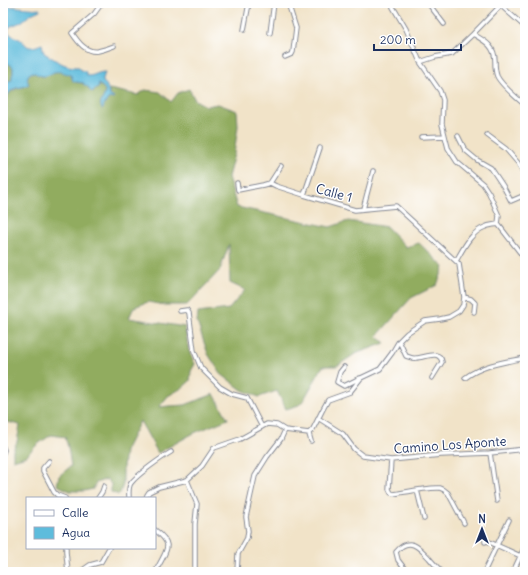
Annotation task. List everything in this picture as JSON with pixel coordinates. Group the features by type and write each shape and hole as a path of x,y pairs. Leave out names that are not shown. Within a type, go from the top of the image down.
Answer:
{"street":[{"path":"102,3 94,14 72,33 78,43 90,51 97,52 114,46"},
{"path":"244,30 249,3"},
{"path":"270,33 274,3"},
{"path":"285,57 293,52 296,32 288,3"},
{"path":"392,3 406,29 420,62 440,91 443,100 442,124 448,148 456,162 483,184 490,193 499,216 498,224 524,257"},
{"path":"428,3 444,24"},
{"path":"420,62 435,57 452,54 501,4 525,27"},
{"path":"473,34 492,48 495,56 495,70 497,77 501,83 525,105"},
{"path":"487,135 506,149 518,163 525,175"},
{"path":"421,137 445,136"},
{"path":"458,136 465,150 491,168 511,201 525,195"},
{"path":"304,195 320,148"},
{"path":"237,182 238,190 270,183 281,166"},
{"path":"364,209 373,171"},
{"name":"Calle 1","path":"270,183 355,210 396,206 456,261"},
{"path":"344,367 340,372 337,382 344,386 380,369 392,353 399,340 425,321 449,317 458,311 463,305 464,297 459,264 456,261 476,232 485,227 498,224"},
{"path":"464,297 471,299 475,303 474,312"},
{"path":"180,311 187,310 189,313 194,350 201,368 220,387 232,394 247,398 262,427"},
{"path":"399,340 406,356 414,359 434,355 442,358 442,362 432,378"},
{"path":"465,378 482,368 525,358"},
{"path":"309,433 313,429 328,400 350,392 361,378"},
{"name":"Camino Los Aponte","path":"318,418 343,434 354,449 363,456 391,460 525,449"},
{"path":"146,497 149,492 160,487 186,480 202,466 214,448 240,439 267,424 277,425 285,430 309,433"},
{"path":"237,572 238,554 247,538 248,531 246,517 255,476 285,430"},
{"path":"309,433 311,441"},
{"path":"3,447 3,453"},
{"path":"129,497 130,484 171,452"},
{"path":"490,452 497,500"},
{"path":"391,460 389,489 391,493 394,494 430,488 440,488 445,490 464,523"},
{"path":"49,461 43,468 43,471 54,492 62,497"},
{"path":"186,480 197,504 195,524 196,572"},
{"path":"99,497 104,486"},
{"path":"417,490 424,519"},
{"path":"484,572 509,520"},
{"path":"156,531 166,540 167,546 157,569"},
{"path":"485,542 486,540 525,558"},
{"path":"407,572 398,560 396,552 399,547 410,544 417,546 442,572"},
{"path":"513,572 525,546"},
{"path":"66,549 68,572"},
{"path":"74,572 80,572 90,565 101,562 108,549"}],"green space":[{"path":"3,59 13,67 13,74 12,80 6,84 3,93"},
{"path":"57,71 71,75 73,81 88,86 93,92 99,87 97,85 104,88 105,93 100,105 104,105 110,98 114,98 109,95 109,89 138,95 145,90 160,92 171,102 178,93 189,89 195,100 206,106 218,104 237,111 238,126 234,154 228,177 237,207 330,227 348,221 387,227 406,247 419,243 444,267 437,285 411,298 377,336 385,343 355,354 337,366 323,366 303,401 299,405 286,409 277,391 259,397 242,390 221,374 208,354 197,322 198,313 229,309 245,290 230,283 229,244 220,270 187,305 164,305 148,302 134,307 129,318 185,327 189,351 195,364 191,371 190,381 182,388 168,396 159,407 185,405 214,394 228,419 194,433 158,453 140,421 125,451 123,485 119,495 111,492 111,484 107,479 96,483 93,489 84,491 70,491 57,485 59,476 71,466 65,437 51,435 38,444 26,456 13,460 13,450 17,442 20,425 8,422 3,425 3,103 8,95 13,91 29,84 29,74 33,72 44,76"}],"water":[{"path":"7,6 40,9 21,22 9,27 9,33 29,47 42,44 44,53 65,65 79,67 81,70 85,71 87,76 105,72 103,82 107,86 109,95 114,98 108,99 102,109 101,102 105,90 98,84 99,87 91,92 88,87 84,85 84,83 73,81 71,75 62,72 54,72 44,76 33,72 29,74 28,77 29,84 12,90 3,103 3,93 6,82 12,80 13,74 13,67 3,59 3,9"}]}
